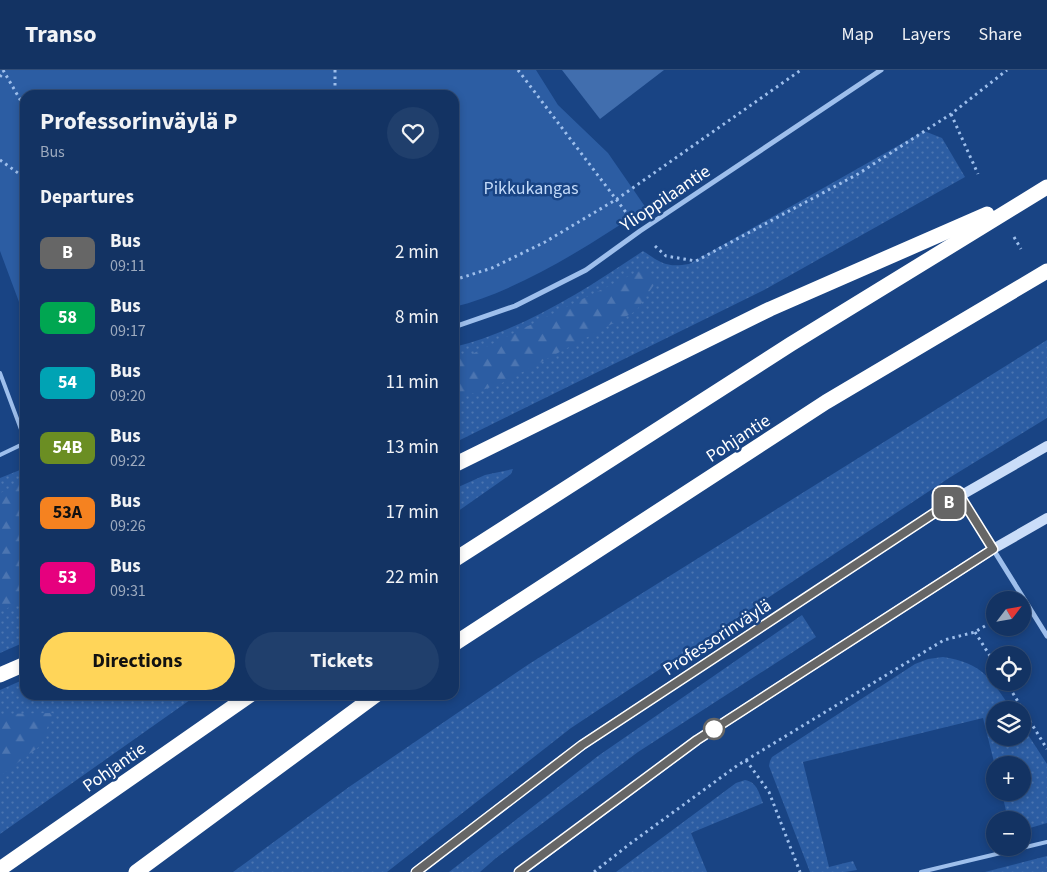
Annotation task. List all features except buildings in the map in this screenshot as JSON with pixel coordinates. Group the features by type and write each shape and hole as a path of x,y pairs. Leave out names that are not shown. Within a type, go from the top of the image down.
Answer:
{"highway":[{"path":"459,463 770,310 1044,189"},
{"path":"459,557 791,344 1044,189"},
{"name":"Pohjantie","path":"459,641 826,402 1047,271"},
{"path":"0,675 20,666"},
{"name":"Pohjantie","path":"0,869 243,700"},
{"path":"136,872 369,700"}],"street":[{"name":"Ylioppilaantie","path":"459,325 515,306 586,270 640,231 881,70"},
{"name":"Professorinväylä","path":"416,872 582,745 960,496 1047,446"},
{"path":"960,496 1047,636"},
{"path":"520,872 697,740 993,549 1047,518"}],"lane":[{"path":"0,373 20,427"},
{"path":"0,455 20,444"},
{"path":"921,872 1047,842"}],"path":[{"path":"335,70 335,90"},
{"path":"518,70 640,231 666,256 696,261 858,174 951,114 1007,70"},
{"path":"459,278 492,268 545,242 617,199 801,70"},
{"path":"0,77 3,71"},
{"path":"3,71 20,100"},
{"path":"951,114 978,174"},
{"path":"0,160 20,174"},
{"path":"1011,231 1021,249"},
{"path":"594,872 746,760 944,640 975,632 986,625"},
{"path":"975,632 986,650"},
{"path":"1012,691 1047,749"},
{"path":"746,760 769,792 800,872"}],"green space":[{"name":"Pikkukangas","path":"0,70 536,70 558,105 608,153 646,208 577,252 529,278 504,290 459,305 459,90 20,90 20,305 0,251"},
{"path":"924,131 942,138 965,177 764,290 459,441 459,346 480,340 553,307 643,251 664,264 689,264"},
{"path":"645,268 656,282 636,311 502,383 459,398 459,356 472,354"},
{"path":"1047,340 1047,418 949,478 571,728 387,872 233,872 349,787 529,664"},
{"path":"513,469 511,474 459,510 459,487 485,475"},
{"path":"20,470 20,644 0,653 0,478"},
{"path":"20,484 20,603 0,611 0,493"},
{"path":"802,615 816,637 638,752 480,872 449,872 598,756"},
{"path":"943,657 968,663 986,675 986,691 999,691 1006,701 986,701 986,730 983,718 803,762 829,867 853,861 857,870 810,872 769,766 772,757 915,664 928,659"},
{"path":"20,681 20,700 190,700 0,834 0,690"},
{"path":"53,713 40,746 0,776 0,714"},
{"path":"1031,739 1047,764 1047,823 1031,828 1031,811 1006,811 1004,801 1031,801 1031,756 992,756 990,746 1031,746"},
{"path":"745,780 755,786 763,803 691,833 707,872 616,872 736,783"},
{"path":"1047,856 1047,872 985,872"}],"bus line":[{"name":"B","path":"416,872 582,745 960,496 993,549 697,740 519,872"}]}
